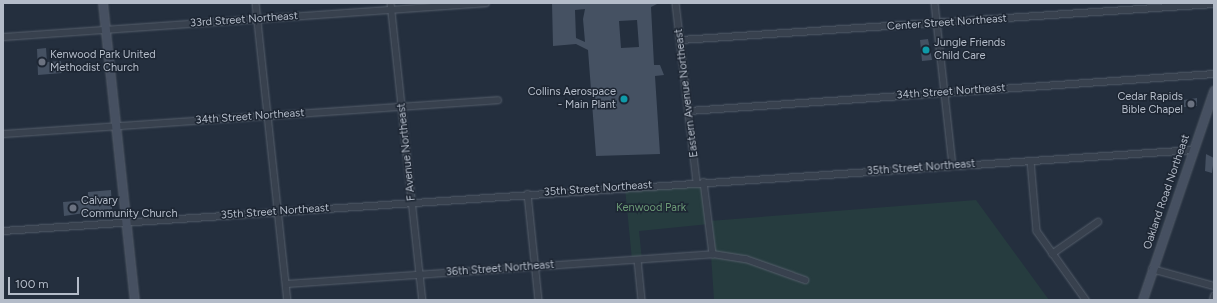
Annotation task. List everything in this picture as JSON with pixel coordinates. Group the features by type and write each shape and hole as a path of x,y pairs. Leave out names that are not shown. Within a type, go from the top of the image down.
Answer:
{"street":[{"path":"103,3 135,300"},
{"path":"256,3 288,300"},
{"name":"F Avenue Northeast","path":"391,3 423,300"},
{"name":"33rd Street Northeast","path":"3,36 486,3"},
{"name":"Eastern Avenue Northeast","path":"676,3 697,183"},
{"path":"935,3 953,166"},
{"name":"Center Street Northeast","path":"681,40 1214,4"},
{"name":"34th Street Northeast","path":"689,111 1214,74"},
{"name":"Oakland Road Northeast","path":"1143,300 1152,269 1214,91"},
{"name":"34th Street Northeast","path":"3,134 498,100"},
{"name":"35th Street Northeast","path":"3,231 704,182 1193,150"},
{"path":"1031,161 1037,231 1086,300"},
{"path":"704,182 713,254"},
{"path":"528,194 540,300"},
{"path":"1052,254 1098,222"},
{"name":"36th Street Northeast","path":"287,284 713,254 746,259 805,280"},
{"path":"638,260 642,300"},
{"path":"1152,269 1214,286"},
{"path":"1213,300 1214,296"}],"green space":[{"name":"Kenwood Park","path":"704,182 709,221 976,200 1049,300 714,300 709,224 639,231 642,260 632,260 625,188"}],"building":[{"name":"Collins Aerospace - Main Plant","path":"552,3 659,3 651,7 654,65 660,65 664,75 655,76 660,154 596,156 588,50 576,44 553,46","holes":["585,9 583,19 585,42 576,38 575,10","637,20 639,47 621,48 619,21"]},
{"name":"Jungle Friends Child Care","path":"928,39 932,60 922,61 920,40"},
{"name":"Kenwood Park United Methodist Church","path":"46,48 47,62 61,61 62,73 38,75 37,49"},
{"name":"Cedar Rapids Bible Chapel","path":"1197,98 1197,106 1184,107 1184,100"},
{"path":"1206,154 1214,158 1212,173 1205,171"},
{"path":"111,190 112,209 64,216 63,202 88,200 88,192"}],"place":[{"name":"Jungle Friends Child Care","path":"926,50"},
{"name":"Kenwood Park United Methodist Church","path":"42,62"},
{"name":"Collins Aerospace - Main Plant","path":"624,99"},
{"name":"Cedar Rapids Bible Chapel","path":"1191,104"},
{"name":"Calvary Community Church","path":"73,208"}]}
